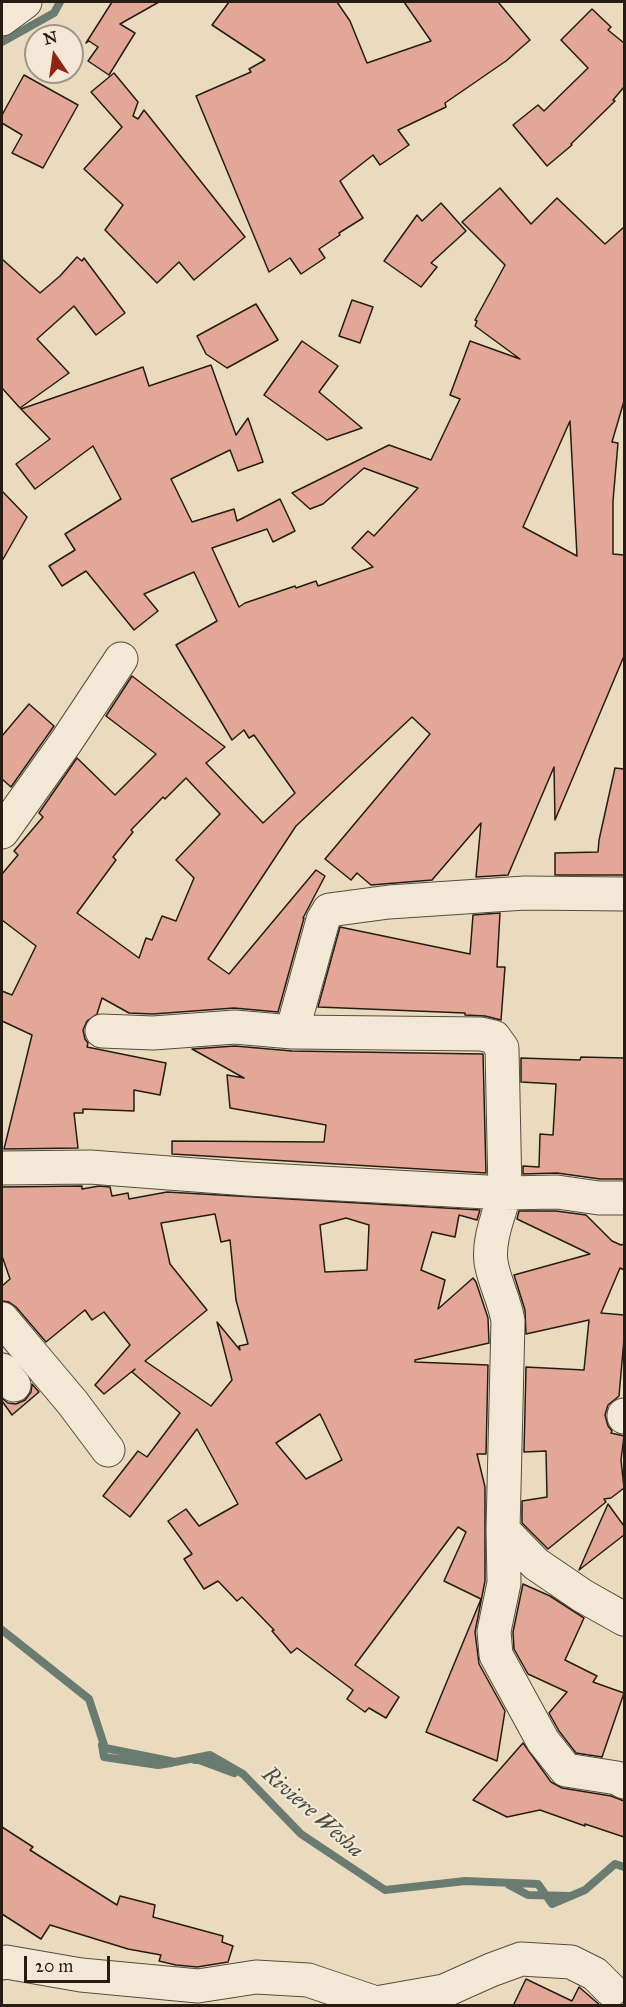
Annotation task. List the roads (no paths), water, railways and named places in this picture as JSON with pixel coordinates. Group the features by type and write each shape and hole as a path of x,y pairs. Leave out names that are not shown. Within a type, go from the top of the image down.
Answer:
{"street":[{"path":"2,19 25,2"},
{"path":"2,832 121,659"},
{"path":"292,1032 323,920 329,910 389,902 525,893 624,894"},
{"path":"102,1031 153,1033 235,1027 292,1032 481,1034 494,1037 502,1048 505,1193 490,1247 491,1264 505,1304 508,1321 503,1530 504,1583 494,1631 496,1655 543,1741 566,1770 617,1778 624,1782"},
{"path":"2,1168 90,1167 248,1179 505,1193 557,1191 599,1198 624,1198"},
{"path":"2,1319 72,1402 108,1450"},
{"path":"503,1530 536,1564 583,1596 624,1619"},
{"path":"2,1963 81,1975 198,1986 256,1977 308,1980 376,2002 444,1991 520,1959 571,1962 596,1974 613,1998"}],"waterway":[{"path":"2,42 54,13 60,2"},
{"name":"Riviere Wesha","path":"2,1630 89,1699 105,1748 175,1762 210,1755 243,1774 301,1834 385,1890 465,1881 538,1884 552,1904 585,1890 615,1864 624,1867"},
{"name":"Riviere Wesha","path":"102,1745 104,1757 158,1765 171,1763"},
{"name":"Riviere Wesha","path":"195,1760 234,1773"},
{"name":"Riviere Wesha","path":"509,1885 528,1895 569,1896"}]}
